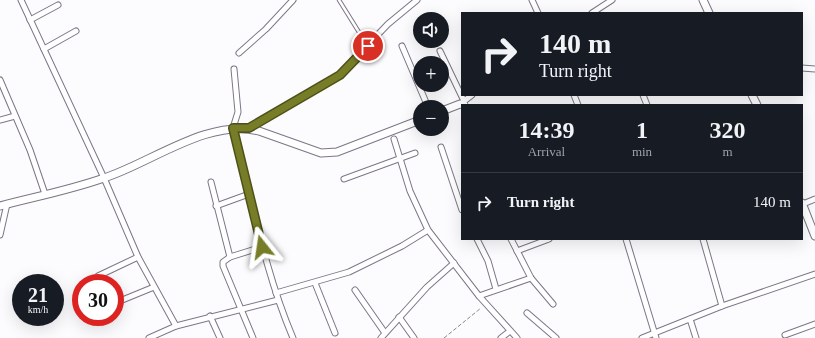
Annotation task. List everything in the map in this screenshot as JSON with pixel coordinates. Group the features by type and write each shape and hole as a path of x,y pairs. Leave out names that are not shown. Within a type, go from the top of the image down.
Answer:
{"street":[{"path":"21,0 104,178 138,257 176,326"},
{"path":"239,53 266,29 293,0"},
{"path":"249,128 340,75 388,24 417,0"},
{"path":"532,0 538,12"},
{"path":"594,12 612,0"},
{"path":"703,0 709,12"},
{"path":"30,20 58,5"},
{"path":"44,49 76,31"},
{"path":"402,46 425,100"},
{"path":"440,51 463,103"},
{"path":"803,68 815,69"},
{"path":"234,69 238,112 233,128 262,247 278,300 293,338"},
{"path":"0,80 14,116 30,150 45,194"},
{"path":"449,108 463,103 471,96"},
{"path":"0,120 14,116"},
{"path":"0,235 3,205 104,178 202,136 233,128 249,128 321,153 337,152 413,123"},
{"path":"394,139 410,191 428,230 479,296 517,338"},
{"path":"441,147 461,207"},
{"path":"344,179 415,152"},
{"path":"211,182 230,257"},
{"path":"216,206 249,194"},
{"path":"803,203 815,199"},
{"path":"805,217 815,236"},
{"path":"276,293 349,272 402,246 428,230"},
{"path":"478,240 488,261 496,289"},
{"path":"511,240 531,278 553,304"},
{"path":"517,251 546,240"},
{"path":"626,240 656,335"},
{"path":"703,240 722,306"},
{"path":"253,338 240,310 222,263 230,257 262,247"},
{"path":"102,274 138,257"},
{"path":"380,338 427,287 454,263"},
{"path":"642,338 656,335 722,306 815,274"},
{"path":"479,296 531,278"},
{"path":"315,283 335,333"},
{"path":"124,299 154,287"},
{"path":"356,290 385,333"},
{"path":"149,338 157,337 176,326 210,316 278,300"},
{"path":"526,313 556,338"},
{"path":"210,316 220,338"},
{"path":"399,317 414,338"},
{"path":"690,319 696,338"},
{"path":"785,335 815,324"},
{"path":"501,338 510,331"}],"lane":[{"path":"339,0 368,46"}],"path":[{"path":"444,338 486,304"}],"route":[{"path":"262,247 255,224 243,165 233,128 249,128 340,75 368,46"}]}
